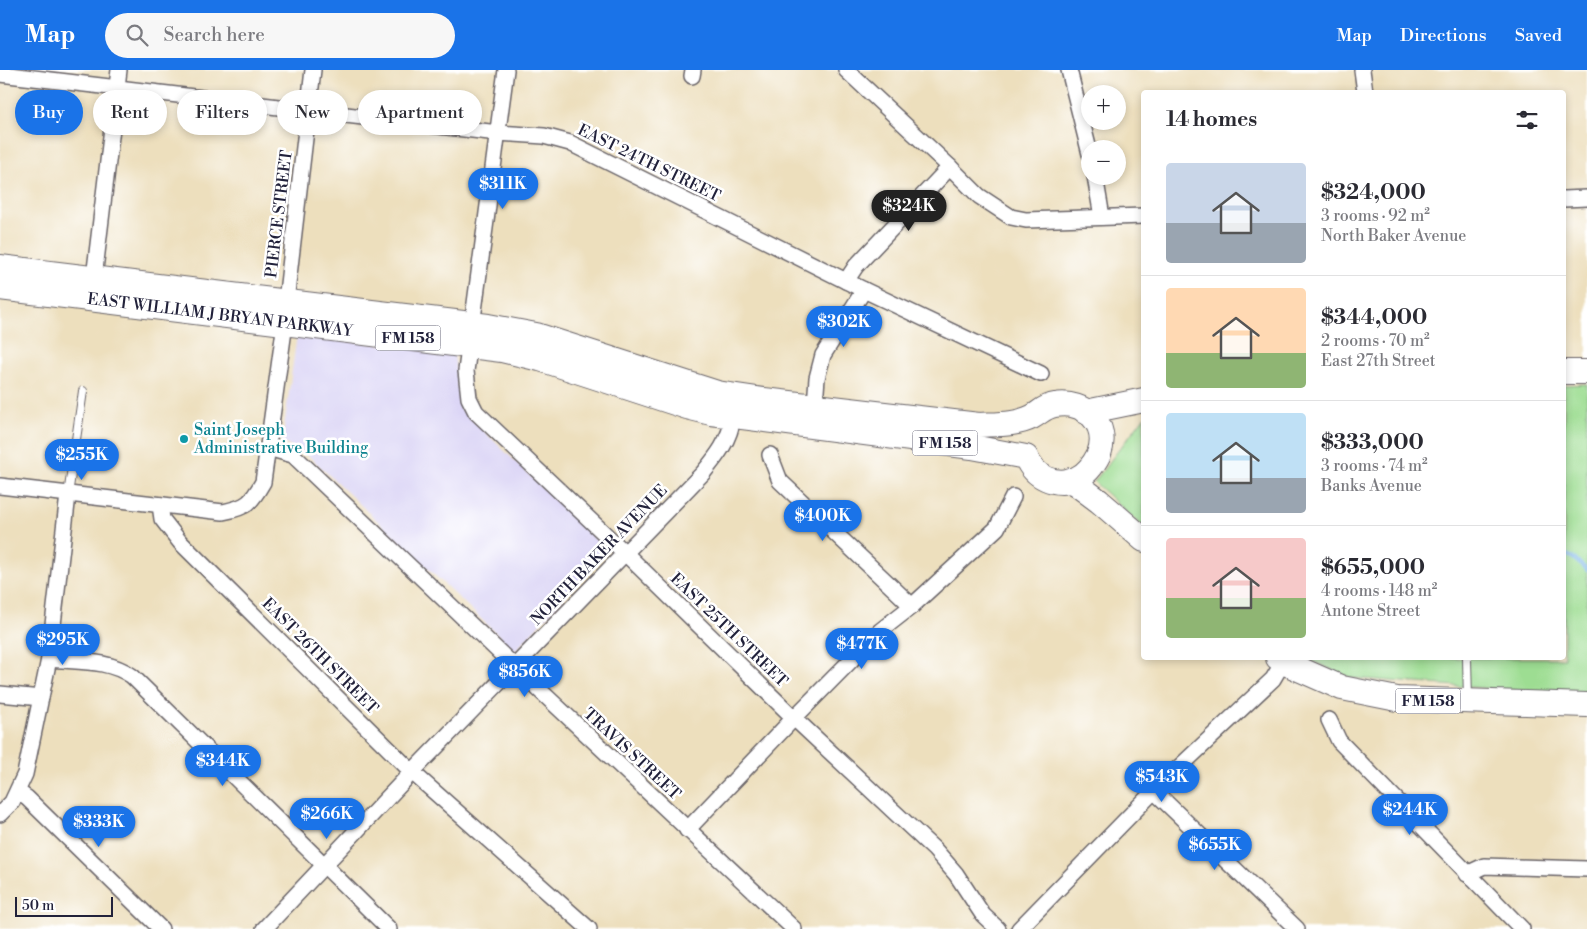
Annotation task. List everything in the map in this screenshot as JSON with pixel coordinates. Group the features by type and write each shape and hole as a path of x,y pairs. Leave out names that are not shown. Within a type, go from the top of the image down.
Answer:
{"main road":[{"name":"EAST WILLIAM J BRYAN PARKWAY","path":"0,267 94,278 286,312"},
{"name":"EAST WILLIAM J BRYAN PARKWAY","path":"0,288 286,312 471,335 536,335 717,393 979,425 1012,423 1033,417 1043,408 1058,404 1074,406 1086,412 1141,401"},
{"name":"EAST WILLIAM J BRYAN PARKWAY","path":"471,335 522,354 687,407 733,417 972,446 1026,457"},
{"path":"1566,372 1587,372"},
{"path":"1033,417 1026,432 1026,457 1033,469 1044,478 1057,482 1071,480 1084,474 1097,458 1101,444 1101,430 1098,424 1086,412"},
{"path":"1071,480 1099,500 1141,537"},
{"name":"FM 158","path":"1281,660 1336,685 1397,699 1587,704"}],"street":[{"path":"94,278 119,70"},
{"name":"PIERCE STREET","path":"311,90 313,70"},
{"name":"EAST 25TH STREET","path":"506,70 466,371 469,398 476,412 625,553 794,718 935,850 956,874 983,915 998,929"},
{"path":"846,70 950,166 979,196 1011,217 1026,220 1141,216"},
{"path":"1069,70 1086,140"},
{"path":"1362,70 1364,90"},
{"name":"EAST 24TH STREET","path":"0,74 277,107"},
{"name":"EAST 24TH STREET","path":"348,116 498,133 544,136 570,143 864,290 1041,374"},
{"name":"PIERCE STREET","path":"160,506 223,512 247,505 263,482 286,312 305,135"},
{"path":"846,280 856,266 950,166"},
{"path":"1097,185 1102,217"},
{"path":"1566,199 1587,198"},
{"path":"815,405 817,378 823,355 864,290"},
{"name":"NORTH BAKER AVENUE","path":"264,929 412,772 703,473 722,450 732,425 733,417"},
{"name":"TRAVIS STREET","path":"268,448 293,454 515,667 794,929"},
{"path":"770,455 780,481 912,606"},
{"path":"0,486 160,506"},
{"path":"0,814 12,802 25,774 49,659 68,495"},
{"path":"687,830 880,631 912,606 997,528 1013,497"},
{"name":"EAST 26TH STREET","path":"160,506 162,519 180,542 412,772 590,929"},
{"path":"49,659 105,664 121,668 132,676 389,929"},
{"path":"1019,929 1154,791 1273,679 1281,660"},
{"path":"0,694 41,698"},
{"path":"1329,720 1339,741 1522,929"},
{"path":"1154,791 1297,929"},
{"path":"18,792 27,798 161,929"},
{"path":"1467,874 1484,866 1587,869"}],"lane":[{"path":"68,495 83,392"},
{"path":"1467,660 1468,702"}],"shaded area":[{"path":"297,335 454,353 460,408 608,551 515,651 310,457 282,442"}],"green space":[{"path":"1587,384 1587,694 1549,693 1351,678 1310,660 1566,660 1566,385"},
{"path":"1141,421 1141,525 1094,482"}],"waterway":[{"path":"1566,555 1572,557 1587,570"}],"place":[{"name":"Saint Joseph Administrative Building","path":"184,439"}]}
